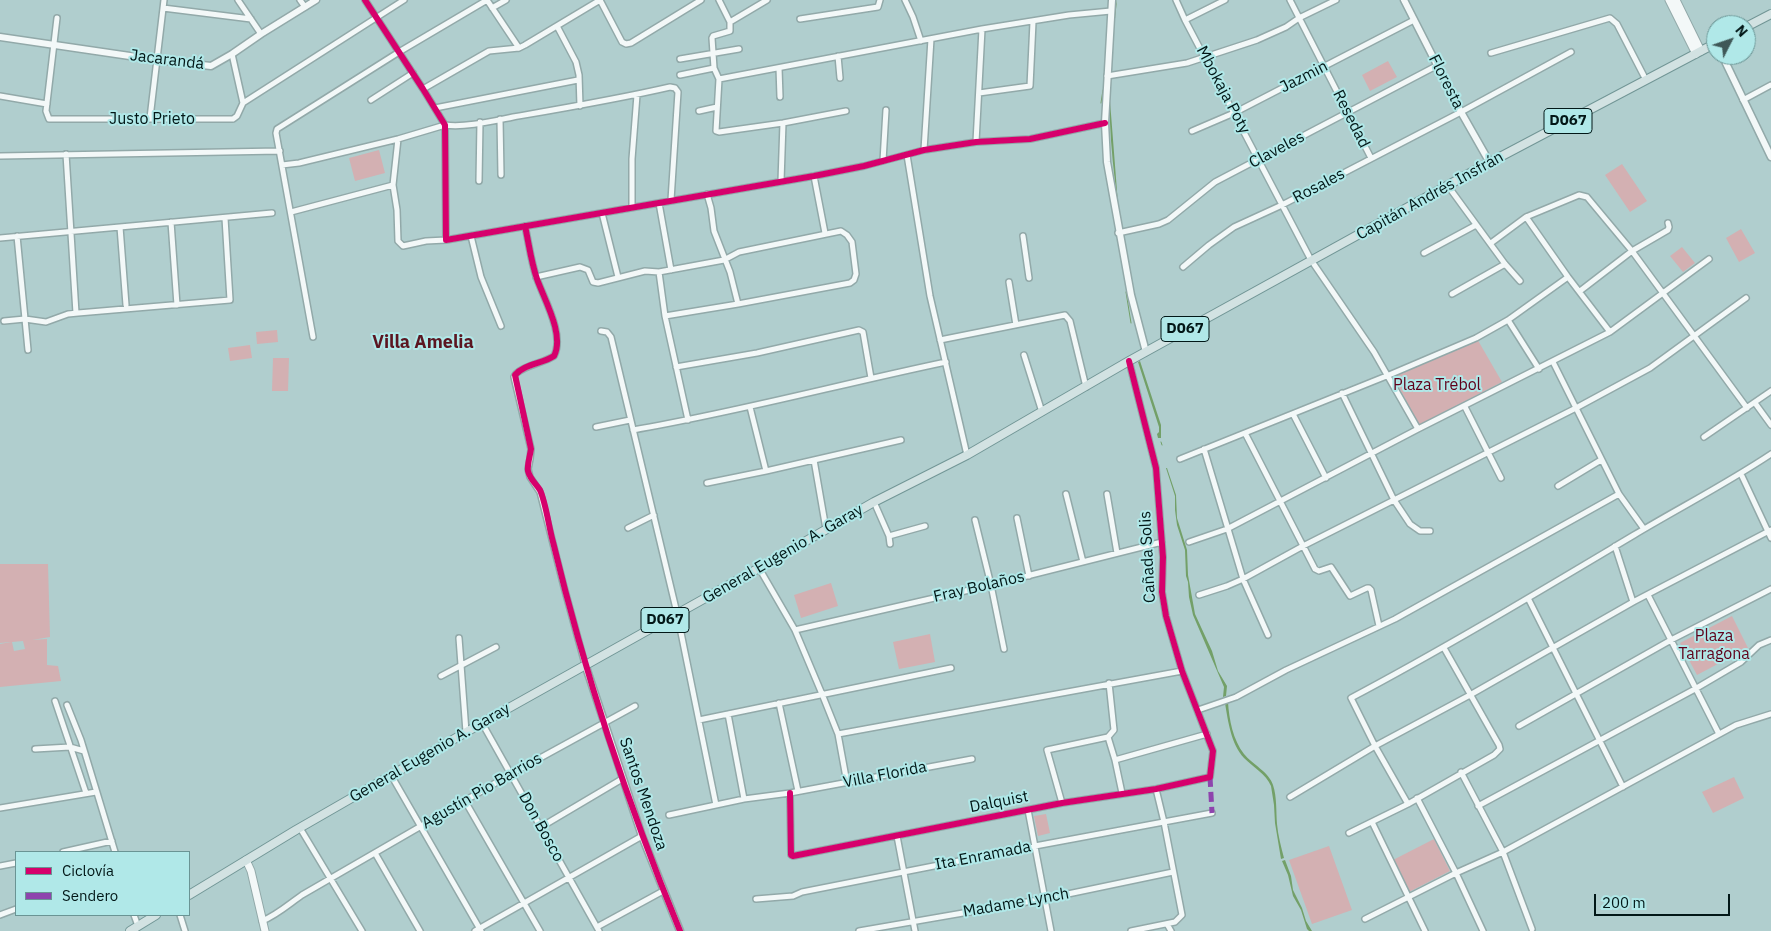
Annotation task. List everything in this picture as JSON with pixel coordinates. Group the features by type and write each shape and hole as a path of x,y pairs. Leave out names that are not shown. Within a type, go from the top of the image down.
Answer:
{"main road":[{"path":"1670,0 1698,52"},
{"path":"1676,0 1698,52"},
{"path":"1756,22 1771,14"},
{"name":"Capitán Andrés Insfrán","path":"1146,352 1490,162 1706,48"},
{"name":"General Eugenio A. Garay","path":"190,894 482,722 874,502 1042,412 1146,352"},
{"path":"246,860 251,871 266,931"},
{"path":"130,931 154,916"}],"street":[{"path":"150,118 164,0"},
{"path":"238,0 261,34"},
{"path":"300,0 305,8"},
{"name":"Jacarandá","path":"0,37 211,66 316,0"},
{"path":"365,0 445,125 446,240"},
{"path":"232,54 243,103 404,0"},
{"path":"313,337 276,133 280,126 487,0 519,48"},
{"path":"492,8 506,0"},
{"path":"423,89 489,51 519,48 600,0 622,42 626,44 631,43 701,0"},
{"path":"719,0 730,22 730,32 712,37 714,68 720,79 715,129 718,132 783,123 846,111"},
{"path":"730,22 767,0"},
{"path":"800,19 878,7 880,0"},
{"path":"905,0 921,41"},
{"path":"1112,0 1105,124 1107,162 1118,233 1131,295 1146,352"},
{"name":"Mbokaja Poty","path":"1176,0 1311,260 1389,375 1418,429"},
{"path":"1185,20 1225,0"},
{"name":"Resedad","path":"1290,0 1371,158"},
{"path":"1107,76 1186,63 1205,57 1271,34 1336,0"},
{"name":"Floresta","path":"1404,0 1461,112 1490,162"},
{"path":"163,8 251,19"},
{"path":"720,79 982,29 1069,15 1111,11"},
{"path":"0,96 47,104 57,18"},
{"path":"1491,53 1610,18 1617,24 1646,80"},
{"name":"Jazmin","path":"1192,131 1234,113 1414,20"},
{"path":"979,93 1030,86 1033,22"},
{"path":"557,26 576,62 579,75 580,106"},
{"path":"976,142 982,29"},
{"path":"924,150 931,39"},
{"path":"680,59 739,49"},
{"name":"Rosales","path":"1182,267 1230,230 1461,112 1571,52"},
{"path":"838,56 840,78"},
{"name":"Claveles","path":"1118,233 1159,224 1168,220 1216,182 1438,65"},
{"path":"1727,65 1771,157"},
{"path":"680,75 714,68"},
{"path":"779,68 780,97"},
{"path":"371,100 413,74"},
{"path":"435,108 578,80"},
{"path":"1743,100 1771,85"},
{"path":"282,164 299,162 398,139 445,125 453,126 500,119 675,88 678,92 671,200"},
{"path":"632,208 632,159 637,95"},
{"name":"Justo Prieto","path":"47,104 46,111 48,117 52,120 233,119 237,116 243,103"},
{"path":"699,111 717,107"},
{"path":"883,161 886,110"},
{"path":"500,119 501,175"},
{"path":"479,181 480,122"},
{"path":"781,182 783,123"},
{"path":"398,139 393,185 398,210 398,242 403,246 426,241 471,236 814,176 924,150 976,142 1030,139 1105,124"},
{"path":"0,156 280,151"},
{"path":"66,154 76,313"},
{"path":"908,155 930,296 966,454"},
{"path":"814,176 825,233"},
{"path":"291,212 393,185"},
{"path":"1448,186 1520,282"},
{"path":"707,194 712,208 714,231 730,272 738,304"},
{"path":"1490,243 1526,216 1579,195 1590,199 1664,293 1747,408"},
{"path":"659,203 672,270"},
{"path":"0,238 272,213"},
{"path":"602,213 618,278"},
{"path":"1526,216 1568,277 1610,332"},
{"path":"4,321 25,319 46,322 76,313 230,300 225,218"},
{"path":"172,222 177,305"},
{"path":"1580,291 1632,251 1668,230 1668,223"},
{"path":"1424,254 1476,225"},
{"path":"525,226 536,277 558,343 556,352 549,359 520,370 514,377 531,449 528,469 530,477 540,492 585,664"},
{"path":"120,227 126,305"},
{"path":"536,277 580,267 588,270 593,282 596,283 645,272 659,272 724,260 739,252 825,233 841,231 852,242 856,274 854,280 846,284 665,316"},
{"path":"17,236 28,350"},
{"path":"471,236 481,277 501,326"},
{"path":"1023,236 1029,278"},
{"path":"1189,542 1227,529 1418,429 1610,332 1709,260"},
{"path":"1452,294 1505,264"},
{"path":"659,272 665,316 688,420"},
{"path":"1180,459 1476,338 1508,320 1568,277"},
{"path":"1009,282 1016,325"},
{"path":"1199,595 1243,579 1303,546 1576,408 1650,368 1746,298"},
{"path":"940,340 1063,315 1067,317 1086,387"},
{"path":"1508,320 1539,369"},
{"path":"676,368 758,353 860,330 863,332 870,378"},
{"path":"601,332 607,332 611,337 678,613 716,805"},
{"path":"1024,355 1042,412"},
{"name":"Cañada Solis","path":"1129,361 1156,468 1162,542 1162,592 1170,633 1182,671 1213,751 1210,777"},
{"path":"633,430 750,407 946,362"},
{"path":"1553,362 1619,494 1644,529"},
{"path":"1704,437 1771,391"},
{"path":"1342,393 1394,500 1412,527 1420,531 1430,531"},
{"path":"1755,403 1771,425"},
{"path":"1465,406 1501,478"},
{"path":"750,407 766,471"},
{"path":"1293,414 1326,478"},
{"path":"596,427 630,420"},
{"path":"1245,433 1315,569 1319,571 1331,567 1334,568 1350,596 1367,588 1370,589 1379,626"},
{"path":"707,483 901,440"},
{"path":"1204,449 1243,579 1268,635"},
{"path":"1408,804 1375,746 1351,698 1444,648 1644,529 1741,474 1771,454"},
{"path":"814,460 826,529"},
{"path":"1558,486 1601,460"},
{"path":"1741,474 1771,538"},
{"path":"1066,494 1082,562"},
{"path":"1107,494 1117,553"},
{"path":"1198,710 1240,695 1286,670 1395,619 1619,494"},
{"path":"874,502 889,536 890,544"},
{"path":"628,528 654,515"},
{"path":"1017,518 1029,576"},
{"path":"975,520 1004,648"},
{"path":"889,536 925,526"},
{"path":"1290,797 1375,746 1553,649 1633,602 1769,531"},
{"name":"Fray Bolaños","path":"795,630 1029,576 1162,542"},
{"path":"1615,546 1633,602"},
{"path":"759,568 795,630 822,694 838,734 847,783"},
{"path":"1519,726 1671,640 1771,589"},
{"path":"1648,595 1718,734"},
{"path":"1528,598 1623,787"},
{"path":"459,638 466,732"},
{"path":"1478,806 1694,689 1741,662 1759,645 1771,640"},
{"path":"441,676 496,647"},
{"path":"1349,833 1408,804 1461,772 1494,755 1500,749 1444,648"},
{"name":"Santos Mendoza","path":"585,664 622,780 680,931"},
{"path":"699,720 951,668"},
{"path":"838,734 1182,671"},
{"path":"1062,803 1048,750 1108,738 1114,730 1109,683"},
{"path":"56,701 86,793"},
{"path":"779,703 798,791"},
{"path":"67,705 84,751 115,851"},
{"name":"Agustín Pio Barrios","path":"262,921 279,913 286,906 330,878 511,774 635,706"},
{"path":"728,714 744,800"},
{"path":"1365,918 1503,852 1718,734 1771,714"},
{"name":"Don Bosco","path":"482,722 598,929"},
{"path":"1115,760 1207,734"},
{"path":"1108,738 1122,793"},
{"path":"35,749 70,747 84,751"},
{"name":"Villa Florida","path":"669,815 972,759"},
{"path":"1461,772 1503,852 1532,929"},
{"path":"391,775 478,930 642,836"},
{"name":"Dalquist","path":"790,793 791,855 793,856 1062,803 1210,777"},
{"path":"541,828 622,780"},
{"path":"1132,931 1175,922 1182,915 1156,788"},
{"path":"0,808 96,792"},
{"path":"1417,798 1484,931"},
{"path":"465,801 540,931"},
{"path":"1028,810 1050,931"},
{"name":"Ita Enramada","path":"756,898 793,896 802,892 1212,813"},
{"path":"1372,822 1426,931"},
{"path":"300,828 361,929 354,931"},
{"path":"896,836 915,931"},
{"path":"82,850 112,841"},
{"path":"375,853 420,931"},
{"path":"0,866 15,863"},
{"name":"Madame Lynch","path":"859,931 913,920 1044,899 1173,872"},
{"path":"598,929 664,891"},
{"path":"0,915 15,909"},
{"path":"134,916 138,926"},
{"path":"180,916 185,931"},
{"path":"1167,924 1170,931"}],"green space":[{"path":"1388,61 1397,77 1370,91 1362,75"},
{"path":"379,150 385,173 355,181 349,158"},
{"path":"1622,164 1647,201 1630,212 1605,175"},
{"path":"1741,229 1755,253 1739,262 1726,238"},
{"path":"1682,247 1695,263 1683,272 1670,256"},
{"path":"277,330 278,342 257,344 256,332"},
{"name":"Plaza Trébol","path":"1476,337 1502,382 1419,425 1392,374"},
{"path":"250,345 252,358 230,361 228,348"},
{"path":"273,358 289,358 288,391 272,391"},
{"path":"0,564 48,564 50,637 32,640 47,639 47,665 58,666 61,681 0,687 0,644 11,642 0,643","holes":["23,641 25,649 14,651 12,642"]},
{"path":"831,583 838,606 801,618 794,595"},
{"name":"Plaza Tarragona","path":"1732,616 1748,648 1697,675 1680,643"},
{"path":"930,634 935,662 899,669 893,642"},
{"path":"1734,777 1744,798 1713,813 1702,792"},
{"path":"1046,814 1050,833 1038,836 1034,816"},
{"path":"1434,839 1450,871 1409,892 1393,860"},
{"path":"1329,846 1352,910 1312,924 1289,860"}],"shaded area":[{"path":"1117,0 1112,47 1110,101 1118,204 1111,141 1109,98 1111,55"},
{"path":"1140,361 1161,425 1161,438 1158,438 1159,427 1138,362"},
{"path":"1166,468 1176,495 1177,518 1187,550 1188,575 1195,614 1212,651 1218,671 1227,686 1226,696 1223,697 1224,687 1193,615 1186,576 1185,550 1177,525 1175,496"},
{"path":"1228,702 1232,729 1240,748 1247,758 1268,776 1273,785 1276,799 1278,832 1284,858 1281,859 1271,786 1263,774 1244,758 1236,746 1227,717 1225,703"},
{"path":"1285,860 1291,876 1293,890 1312,931 1307,929 1301,910 1293,896 1288,875 1282,861"}],"waterway":[{"path":"1101,103 1103,90"},
{"path":"1126,292 1131,323"}],"marked path":[{"path":"1210,777 1212,813"}],"cycle path":[{"path":"365,0 445,125 446,240 814,176 864,166 924,150 976,142 1030,139 1105,123"},
{"path":"525,226 535,273 552,317 557,338 554,356 528,366 515,375 531,449 528,471 540,490 546,508 579,641 625,788 680,931"},
{"path":"790,793 791,855 793,856 1062,803 1156,789 1210,777 1213,751 1182,671 1166,616 1162,592 1163,557 1156,468 1129,361"}],"district":[{"name":"Villa Amelia","path":"423,343"}]}
